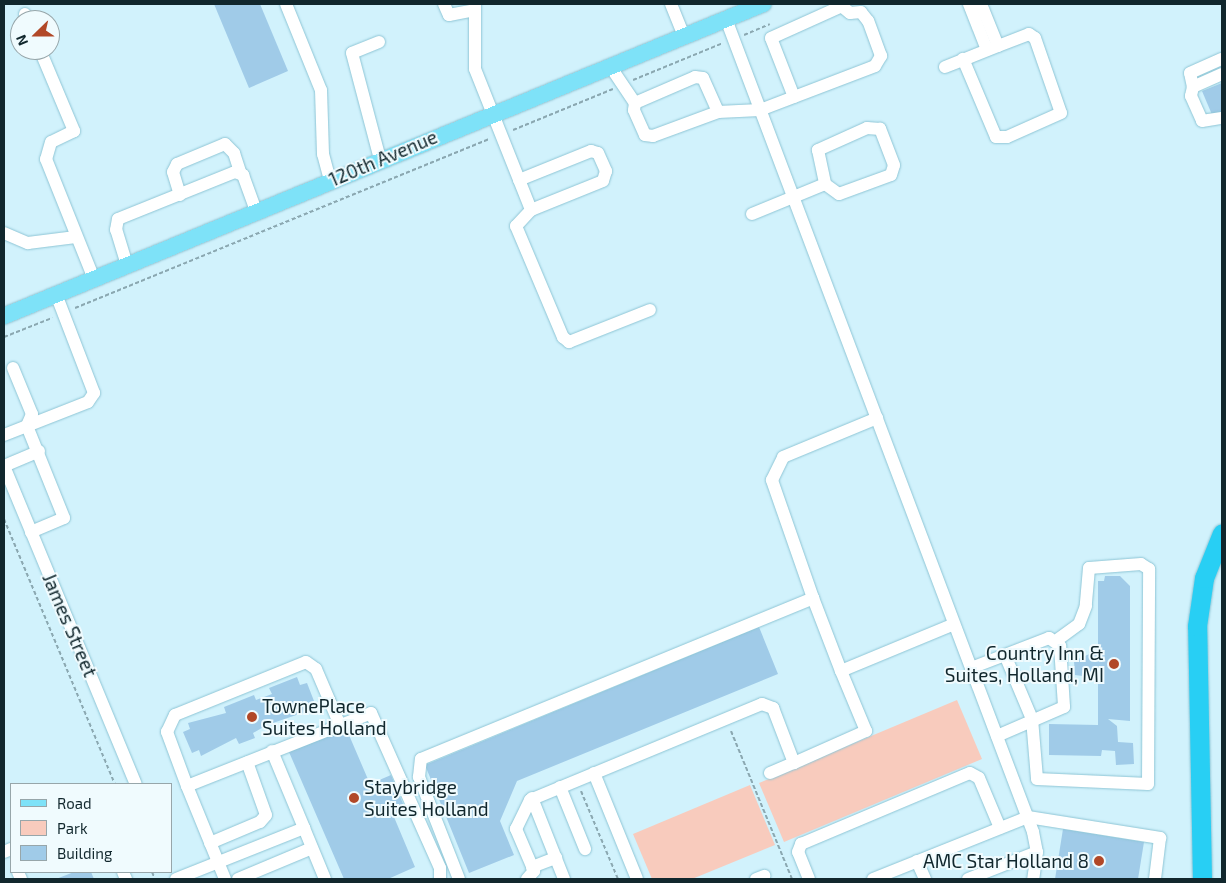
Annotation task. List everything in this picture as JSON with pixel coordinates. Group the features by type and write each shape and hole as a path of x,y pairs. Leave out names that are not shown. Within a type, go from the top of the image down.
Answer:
{"highway":[{"path":"1202,879 1197,626 1204,578 1222,533"}],"main road":[{"name":"120th Avenue","path":"4,316 380,159 763,4"}],"street":[{"path":"286,4 321,90 323,154 330,181"},
{"path":"444,4 449,15 475,7 475,69 531,210"},
{"path":"671,4 684,36"},
{"path":"610,66 624,84 635,103 645,135 718,112 760,110 794,97 875,66 881,56 861,12 850,13 839,5 780,30 771,38 794,97"},
{"path":"976,5 993,48"},
{"path":"726,19 952,625 971,668 1028,817 1037,852 1033,879"},
{"path":"945,67 1029,34 1035,38 1061,113 1007,137 996,137 963,60"},
{"path":"379,42 352,53 380,159"},
{"path":"44,60 74,131 51,142 46,159 94,279"},
{"path":"1222,60 1190,73 1193,87 1191,96 1202,121 1222,118"},
{"path":"1193,87 1222,74"},
{"path":"635,103 695,77 704,78 718,112"},
{"path":"867,128 880,129 894,165 891,175 839,194 825,184 818,150 867,128"},
{"path":"180,194 173,172 177,164 225,144 234,153 256,211"},
{"path":"519,180 591,151 598,153 606,171 603,180 531,210 516,226 563,338 569,342 650,310"},
{"path":"127,265 116,230 118,219 240,172"},
{"path":"752,214 825,184"},
{"path":"4,233 28,243 76,237"},
{"path":"4,435 88,402 94,393 56,294"},
{"path":"14,368 32,414 27,426 39,451 64,518 32,532"},
{"path":"770,774 866,731 813,598 772,480 784,457 876,418"},
{"path":"4,466 39,451"},
{"name":"James Street","path":"4,466 136,783"},
{"path":"1005,655 1032,719 1035,772 1043,782 1148,784 1150,570 1141,564 1088,568 1086,606 1079,624 1056,641"},
{"path":"459,879 419,777 421,759 813,598"},
{"path":"842,670 952,625"},
{"path":"971,668 1049,638 1056,641 1060,646 1064,707 1032,719 997,736"},
{"path":"225,879 167,732 174,715 306,662 316,669 339,723"},
{"path":"532,867 516,829 532,798 762,704 773,708 794,763"},
{"path":"187,786 364,713 376,716 440,868 440,879"},
{"path":"272,751 325,879"},
{"path":"210,843 260,822 266,815 247,762"},
{"path":"809,879 798,852 801,844 970,773 979,778 1000,828"},
{"path":"588,775 637,879"},
{"path":"560,787 585,849"},
{"path":"532,798 564,879"},
{"path":"873,879 1028,817 1160,838 1155,879"},
{"path":"176,879 304,828"},
{"path":"238,879 312,848"},
{"path":"968,879 1037,852"},
{"path":"526,879 532,867 556,858"},
{"path":"917,860 925,879"}],"path":[{"path":"4,338 733,39"},
{"path":"4,519 115,783"},
{"path":"730,717 730,727 792,879"},
{"path":"588,775 580,788 618,879"}],"green space":[{"path":"957,700 982,759 784,842 759,783"},
{"path":"750,785 775,845 692,879 652,879 633,834"}],"building":[{"path":"214,4 260,4 288,71 249,88"},
{"path":"1222,83 1222,113 1213,117 1202,91"},
{"name":"Country Inn & Suites, Holland, MI","path":"1105,576 1120,576 1130,586 1130,721 1108,719 1117,726 1118,742 1133,743 1134,764 1116,765 1115,751 1102,750 1101,756 1049,755 1049,724 1098,725 1098,678 1075,675 1074,661 1098,650 1098,581 1104,581"},
{"path":"759,627 778,674 517,781 500,821 514,855 469,873 425,765"},
{"name":"TownePlace Suites Holland","path":"297,677 300,685 307,683 314,701 308,704 311,710 267,725 253,733 255,738 239,744 236,738 201,756 199,750 192,753 183,732 190,729 188,723 226,713 224,707 254,695 256,700 272,694 269,688"},
{"name":"Staybridge Suites Holland","path":"346,728 370,784 391,775 406,811 394,817 415,867 388,879 344,879 289,752"},
{"name":"AMC Star Holland 8","path":"1063,829 1144,842 1138,879 1055,879"},
{"path":"71,873 91,873 94,879 56,879"}],"place":[{"name":"Country Inn & Suites, Holland, MI","path":"1114,664"},
{"name":"TownePlace Suites Holland","path":"252,717"},
{"name":"Staybridge Suites Holland","path":"354,798"},
{"name":"AMC Star Holland 8","path":"1099,861"}]}
